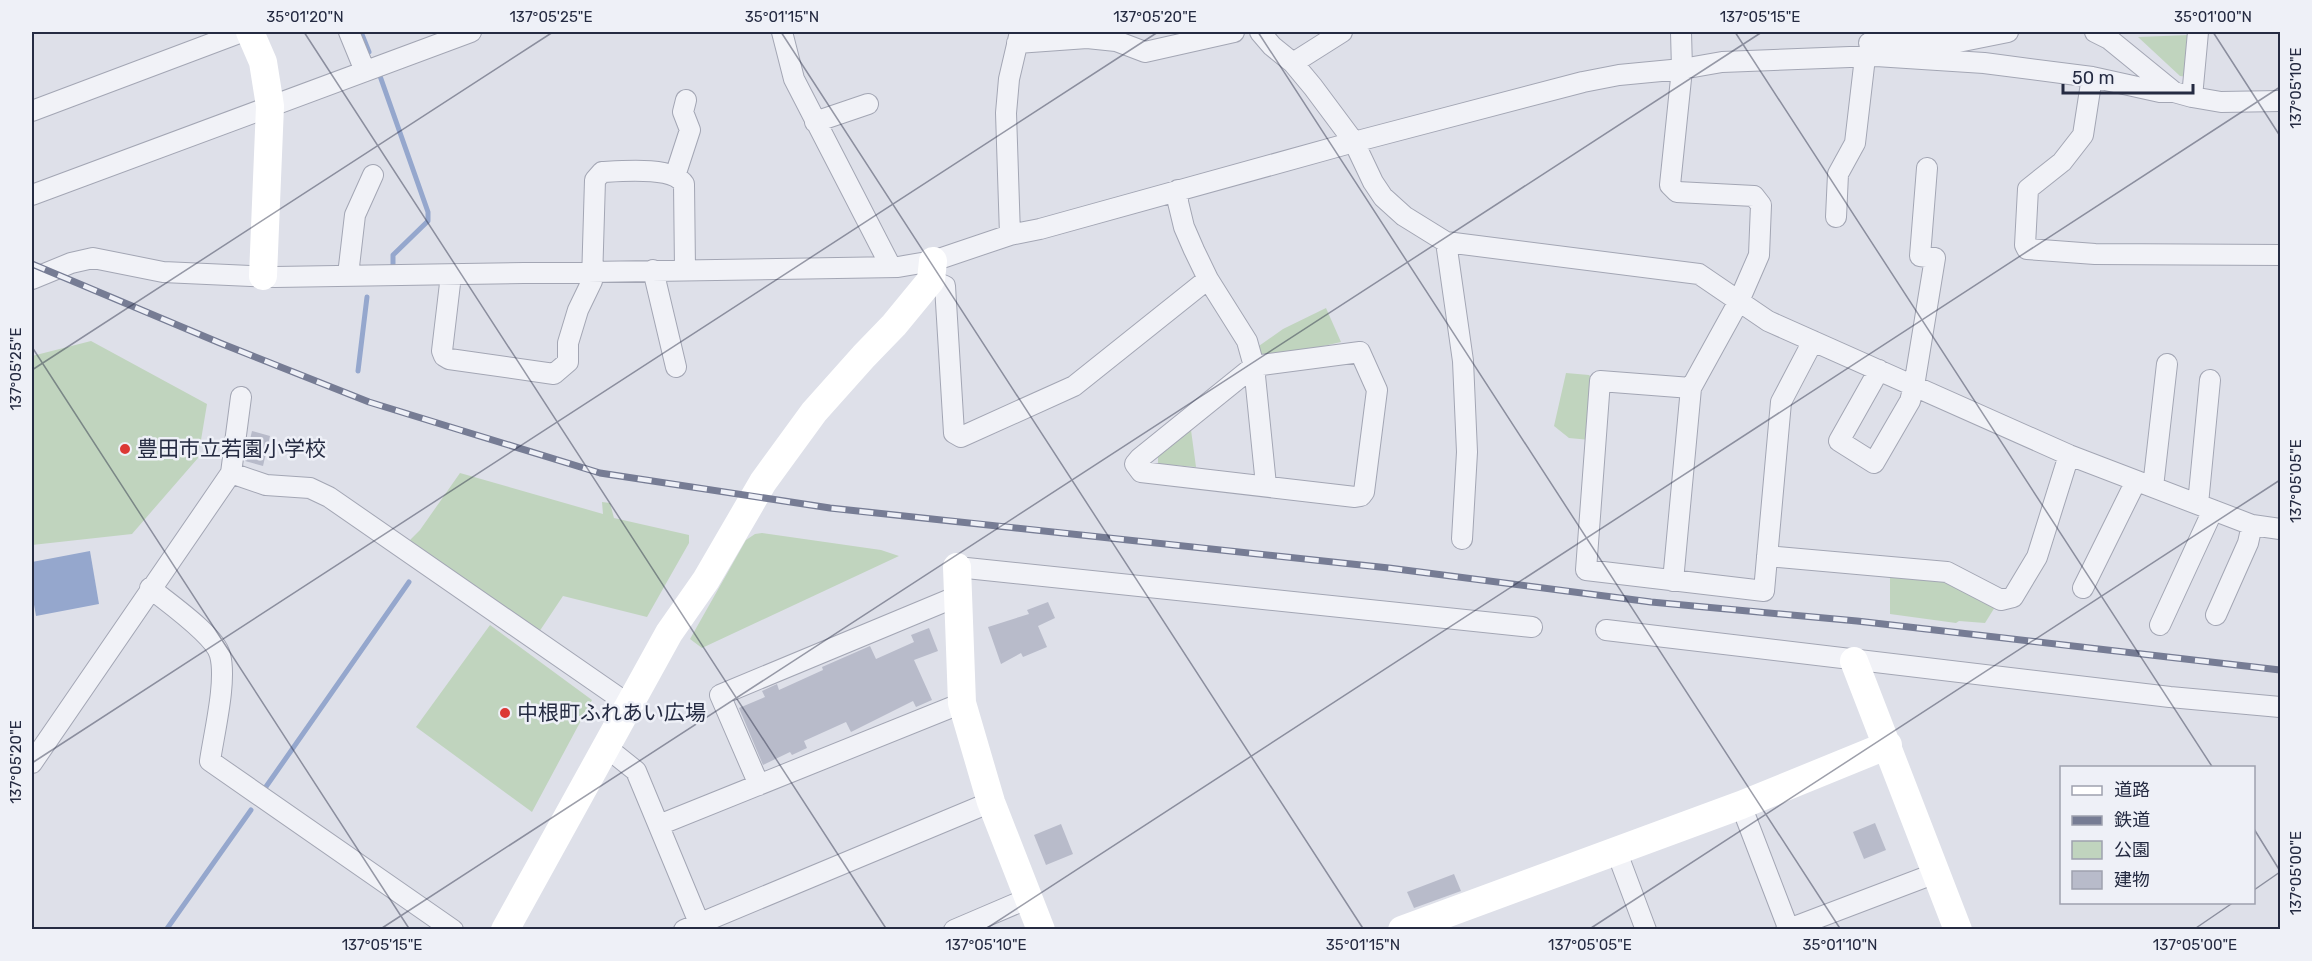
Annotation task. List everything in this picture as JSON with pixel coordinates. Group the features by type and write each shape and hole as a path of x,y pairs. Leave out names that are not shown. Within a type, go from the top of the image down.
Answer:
{"street":[{"path":"32,111 242,32"},
{"path":"250,32 263,62 270,105 263,276"},
{"path":"349,32 365,71"},
{"path":"32,195 471,32"},
{"path":"782,32 794,79 891,267"},
{"path":"1011,235 1006,113 1009,80 1019,37 1087,38 1116,41 1145,52 1234,32"},
{"path":"1260,32 1272,46 1293,63 1314,87 1354,142 1372,182 1383,197 1404,216 1446,242 1699,274 1768,321 2069,455 2252,525 2280,529"},
{"path":"1293,63 1342,32"},
{"path":"1673,581 1691,388 1739,301 1759,255 1761,205 1755,196 1677,192 1670,185 1682,69 1681,32"},
{"path":"32,279 71,263 93,258 163,272 263,276 891,267 932,271 1011,235 1583,82 1619,75 1867,47 1958,42 2008,32"},
{"path":"2095,32 2109,39 2183,95"},
{"path":"2183,95 2198,32"},
{"path":"1867,47 2092,77 2221,102 2280,101"},
{"path":"1836,218 1838,174 1855,143 1867,47"},
{"path":"2092,77 2083,135 2062,162 2028,189 2025,245 2027,249 2095,254 2280,255"},
{"path":"675,176 690,130 683,112 686,100"},
{"path":"815,122 868,104"},
{"path":"1879,370 1839,441 1874,463 1910,401 1914,386 1935,258 1920,256 1927,168"},
{"path":"451,275 442,351 444,356 449,359 554,374 568,362 568,343 571,332 578,310 592,282 597,175 602,172 647,171 675,176 684,184 685,269"},
{"path":"348,276 355,215 373,175"},
{"path":"1178,190 1178,202 1184,227 1208,279 1247,342 1254,366 1266,485"},
{"path":"1446,242 1464,384 1467,452 1462,539"},
{"path":"653,270 676,367"},
{"path":"932,271 945,286 947,297 954,434 962,437 1074,386 1208,279"},
{"path":"506,930 628,704 675,623 706,579 763,482 814,412 894,325 932,271"},
{"path":"1691,388 1600,381 1586,570 1764,591 1781,402 1813,341"},
{"path":"1360,352 1377,390 1364,492 1361,496 1141,472 1135,464 1140,458 1254,366 1360,352"},
{"path":"2083,588 2144,484 2167,364"},
{"path":"2160,625 2205,507 2210,380"},
{"path":"32,763 231,473 241,397"},
{"path":"1767,556 1947,572 2001,600 2013,597 2037,557 2069,455"},
{"path":"231,473 266,485 310,488 329,497 628,704"},
{"path":"2216,615 2248,543 2252,525"},
{"path":"1041,930 991,802 963,703 957,567 1532,627"},
{"path":"150,588 206,634 220,653 222,680 210,761 453,930"},
{"path":"759,785 720,695 958,596"},
{"path":"1606,630 1854,661 2170,697 2280,707"},
{"path":"1854,661 1958,930"},
{"path":"659,825 963,703"},
{"path":"1402,930 1741,805 1888,745"},
{"path":"606,747 636,771 659,825 695,928 991,802"},
{"path":"1741,805 1788,929 1936,873"},
{"path":"1616,850 1646,930"},
{"path":"954,930 1029,898"}],"green space":[{"path":"2189,35 2187,77 2180,76 2138,37"},
{"path":"1326,308 1341,342 1267,359 1256,348 1283,329"},
{"name":"豊田市立若園小学校","path":"91,341 207,404 198,458 132,534 32,545 32,356"},
{"path":"1566,373 1589,375 1596,383 1590,440 1569,438 1554,426"},
{"path":"1191,430 1196,467 1158,464 1158,455"},
{"path":"460,473 603,514 602,502 610,503 614,518 689,535 689,543 647,617 563,596 537,635 409,541 420,530"},
{"path":"762,533 881,550 899,556 702,648 690,639 746,540 755,534"},
{"path":"1890,575 1944,581 1995,607 1985,623 1959,621 1956,623 1890,614"},
{"name":"中根町ふれあい広場","path":"490,625 592,700 532,812 416,727"}],"water":[{"path":"90,551 99,604 36,616 32,593 32,562"}],"building":[{"path":"252,431 270,436 263,466 245,461"},
{"path":"1048,602 1055,618 1038,626 1047,647 1023,657 1021,653 1001,664 988,627 1029,614 1027,610"},
{"path":"929,628 938,651 914,660 932,700 916,707 913,701 851,732 846,722 804,741 807,748 792,755 790,752 763,765 739,708 765,697 762,691 777,684 779,690 823,670 822,667 870,646 876,659 914,642 911,635"},
{"path":"1875,823 1886,850 1864,859 1853,832"},
{"path":"1061,824 1073,854 1046,865 1034,835"},
{"path":"1454,874 1461,891 1414,908 1407,892"}],"waterway":[{"path":"361,32 369,52"},
{"path":"380,76 428,212 428,221 393,255 393,265"},
{"path":"358,371 367,297"},
{"path":"263,791 409,582"},
{"path":"166,930 251,810"}],"railway":[{"path":"32,264 220,343 369,402 600,473 830,508 1389,568 1651,602 1857,621 2280,670"}],"place":[{"name":"豊田市立若園小学校","path":"125,449"},
{"name":"中根町ふれあい広場","path":"505,713"}]}
